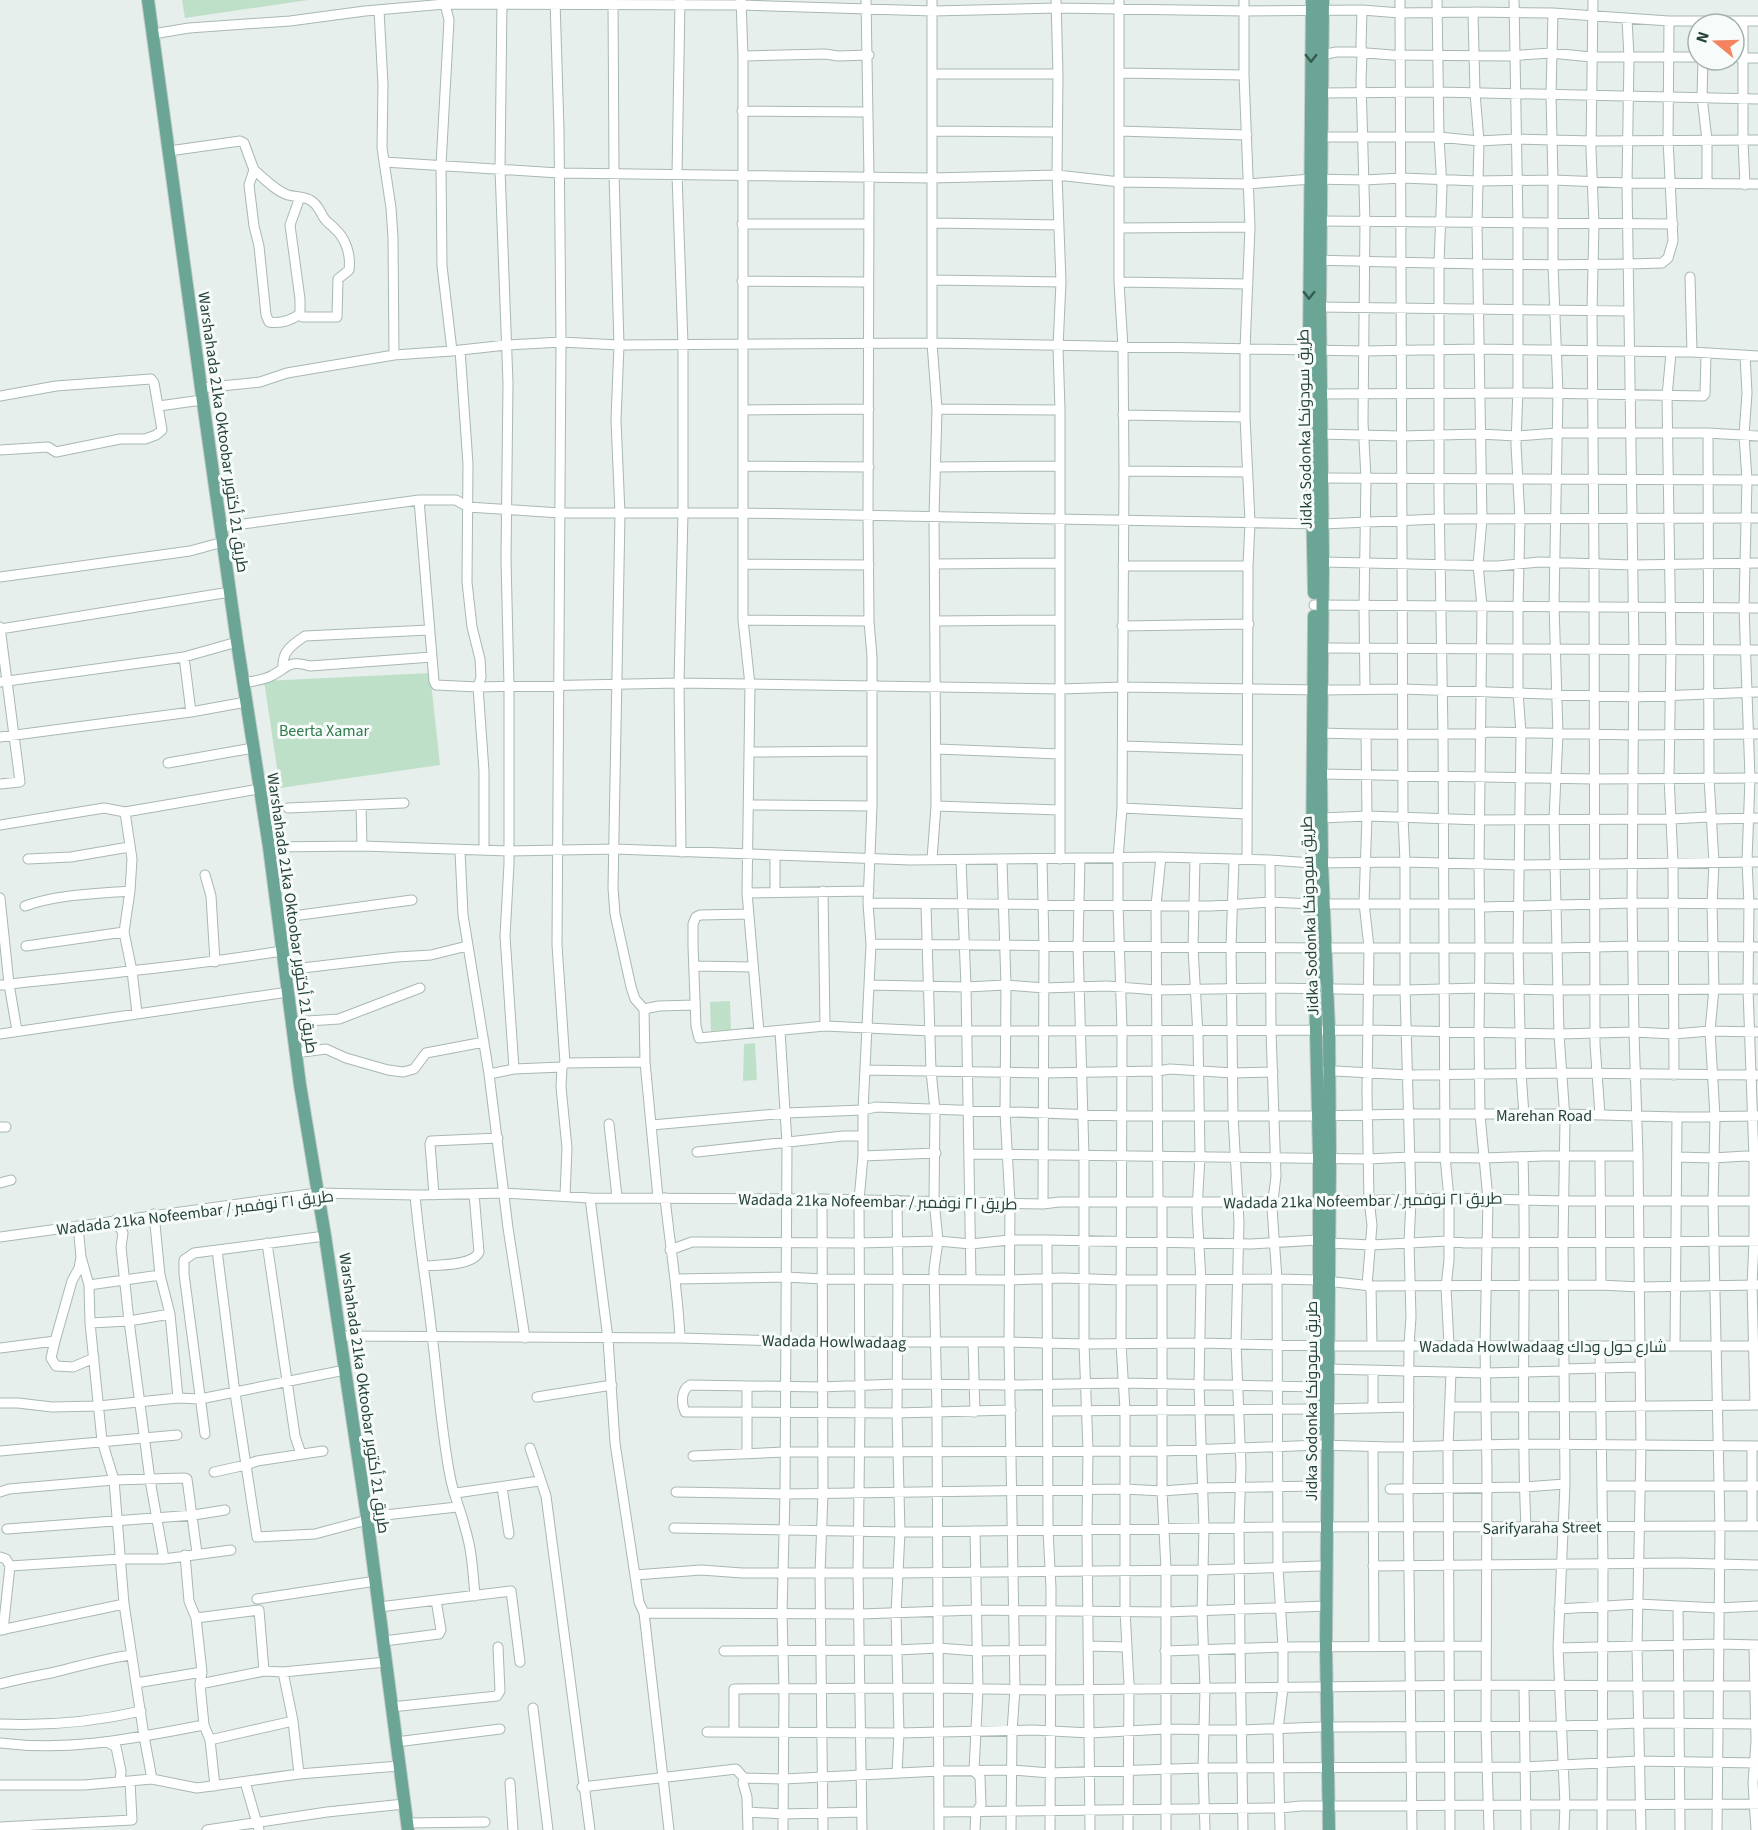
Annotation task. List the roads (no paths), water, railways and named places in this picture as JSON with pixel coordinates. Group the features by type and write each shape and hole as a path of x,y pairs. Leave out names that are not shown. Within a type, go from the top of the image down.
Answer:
{"main road":[{"name":"Warshahada 21ka Oktoobar طريق 21 أكتوبر","path":"148,0 237,642 269,847 295,1053 325,1236 376,1581 407,1827"},
{"name":"Jidka Sodonka طريق سودونكا","path":"1317,5 1323,55 1317,94 1323,137 1316,179 1320,221 1315,260 1320,308 1314,350 1320,394 1321,478 1318,524 1323,562 1318,606 1322,648 1318,690 1322,818 1317,863"},
{"name":"Jidka Sodonka طريق سودونكا","path":"1317,5 1314,350 1318,524 1317,863 1325,1158 1323,1346 1319,1387 1323,1409"},
{"name":"Jidka Sodonka طريق سودونكا","path":"1323,1346 1328,1369 1323,1409 1323,1727 1329,1830"},
{"name":"Jidka Sodonka طريق سودونكا","path":"1323,1445 1320,1486 1323,1528 1320,1566 1324,1607"},
{"name":"Jidka Sodonka طريق سودونكا","path":"1322,1830 1326,1806"}],"street":[{"path":"932,0 932,343 937,409 934,517 937,749 932,859"},
{"path":"1244,0 1244,75 1250,227 1245,349 1245,417 1250,522 1247,859"},
{"path":"1400,0 1403,817 1406,862 1405,990 1411,1200 1408,1488 1412,1830"},
{"path":"1437,0 1441,180 1439,519 1443,734 1443,990 1446,1074 1445,1157 1449,1198 1446,1287 1449,1345"},
{"path":"1514,0 1518,223 1516,436 1520,519 1518,693 1521,733 1518,948 1524,1115"},
{"path":"1593,0 1591,57 1594,180 1592,350 1594,394 1595,1034 1600,1115"},
{"path":"153,33 446,4 502,2 826,4 933,11 999,5 1057,4 1204,5 1244,11 1317,5 1400,13 1513,12 1686,22"},
{"path":"502,2 500,169 508,383 506,558 509,686 509,851 505,936 514,1069"},
{"path":"555,2 559,98 561,342 557,945 563,1065 561,1087 567,1148 566,1196"},
{"path":"613,2 614,174 619,345 616,420 620,514 616,683 615,914 631,987 635,999 644,1009 645,1062 661,1198 676,1280 680,1338"},
{"path":"680,2 677,175 683,344 683,512 679,683 681,852"},
{"path":"741,3 743,56 743,620 750,685 747,893 759,1032"},
{"path":"446,4 449,20 441,165 442,266 456,350 468,464 466,582 472,627 480,659 481,677 478,687 484,771 484,850"},
{"path":"1057,4 1057,176 1060,282 1058,346 1060,410 1059,859"},
{"path":"1119,4 1119,282 1123,348 1124,471 1123,746 1118,904 1122,1030 1121,1344 1125,1410 1125,1611 1126,1647 1129,1662 1128,1830"},
{"path":"862,1830 858,1573 859,1200 863,1156 871,944 868,903 872,806 872,657 869,621 868,515 867,282 870,177 867,5"},
{"path":"379,10 383,85 381,114 393,237 394,355"},
{"path":"1362,10 1365,222 1363,260 1366,478 1365,689"},
{"path":"1473,12 1479,141 1477,223 1482,519 1478,565 1482,606 1479,1075 1480,1115 1488,1199 1485,1407 1487,1446 1486,1727 1489,1830"},
{"path":"1554,14 1551,95 1553,265 1558,393 1554,605 1558,734 1554,819 1559,1034 1564,1114 1563,1405 1565,1445 1558,1648 1565,1805 1564,1830"},
{"path":"1627,19 1629,57 1627,183 1634,649 1632,903 1638,1156 1641,1446 1637,1647 1641,1830"},
{"path":"1315,260 1363,260 1401,264 1478,263 1517,266 1662,263 1668,258 1672,247 1673,224 1668,139 1669,21"},
{"path":"1323,55 1336,52 1475,56 1551,53 1591,57 1686,57"},
{"path":"743,56 869,55"},
{"path":"1703,72 1707,183"},
{"path":"1741,72 1744,99 1745,184"},
{"path":"1119,73 1244,75"},
{"path":"932,74 1058,74"},
{"path":"1317,94 1439,92 1758,99"},
{"path":"742,111 868,112"},
{"path":"933,131 1057,132"},
{"path":"1119,131 1247,135"},
{"path":"1323,137 1439,137 1479,141 1516,139 1758,140"},
{"path":"169,151 240,141 244,143 254,170 286,195 300,197 316,204 327,223 335,228 348,250 349,270 338,279 337,317 302,317 300,314"},
{"path":"384,162 559,173 614,174 931,178 1057,176 1120,182 1248,184 1316,179 1402,178 1758,184"},
{"path":"254,170 249,185 254,226 260,246 266,315 269,322 284,323 300,314"},
{"path":"300,197 290,225 300,314"},
{"path":"1320,221 1553,225 1673,224"},
{"path":"932,223 1059,225"},
{"path":"742,224 869,224"},
{"path":"1119,228 1250,227"},
{"path":"1690,277 1692,352"},
{"path":"932,280 1060,282"},
{"path":"742,281 867,282"},
{"path":"1119,282 1248,284"},
{"path":"1320,308 1629,311"},
{"path":"159,406 260,382 287,373 394,355 561,342 619,345 932,343 1364,351 1402,349 1592,350 1758,356"},
{"path":"1671,353 1668,396 1668,565 1671,650 1669,777 1673,862 1674,1075"},
{"path":"1320,394 1558,393 1703,396 1706,394 1706,353"},
{"path":"1450,1407 1757,1405 1754,904 1747,861 1753,819 1754,734 1753,692 1745,651 1747,480 1744,435 1747,393 1745,355"},
{"path":"0,396 56,386 151,379 159,406 162,430 145,439 120,439 56,452 48,447 0,450"},
{"path":"744,410 869,409"},
{"path":"937,409 1060,410"},
{"path":"1123,415 1245,417"},
{"path":"1320,434 1516,436 1557,433 1708,433 1758,436"},
{"path":"1708,433 1707,651 1710,812 1713,819 1714,863 1712,904 1714,988 1710,1031 1715,1117 1713,1201 1720,1527 1717,1830"},
{"path":"743,466 869,467"},
{"path":"936,467 1059,466"},
{"path":"1124,471 1248,472"},
{"path":"1321,478 1758,480"},
{"path":"419,500 429,630 436,685 478,687 679,683 1060,689 1123,687 1402,689 1634,697 1753,692"},
{"path":"221,526 419,500 456,500 468,507 560,513 683,512 1318,524 1439,519 1758,518"},
{"path":"0,577 190,551 223,542"},
{"path":"1323,562 1478,565 1556,562 1632,565 1758,563"},
{"path":"935,564 1059,563"},
{"path":"744,564 869,565"},
{"path":"1123,566 1248,566"},
{"path":"0,784 20,782 14,735 3,681 0,629 230,592"},
{"path":"1318,606 1554,605 1758,608"},
{"path":"743,620 869,621"},
{"path":"936,621 1058,620"},
{"path":"1122,626 1249,624"},
{"path":"283,667 283,660 289,647 305,636 429,630"},
{"path":"3,681 184,657 237,642"},
{"path":"1322,648 1758,650"},
{"path":"184,657 191,712"},
{"path":"243,683 272,676 283,667 297,663 310,666 432,657"},
{"path":"0,737 191,712 246,702"},
{"path":"1321,733 1754,734"},
{"path":"1366,734 1367,816 1364,903 1368,947 1368,1159 1372,1225 1369,1286 1372,1345"},
{"path":"1123,746 1247,750"},
{"path":"168,763 254,748"},
{"path":"937,749 1060,754"},
{"path":"750,752 871,751"},
{"path":"1321,774 1556,778 1754,778"},
{"path":"0,825 104,808 125,812 260,789"},
{"path":"288,808 405,803"},
{"path":"361,805 362,846"},
{"path":"749,805 872,806"},
{"path":"936,806 1059,810"},
{"path":"1122,808 1246,814"},
{"path":"125,812 132,859 124,932 137,1013"},
{"path":"1322,818 1367,816 1481,820 1708,817 1753,819"},
{"path":"269,847 362,846 509,851 615,849 871,860 1002,861 1161,857 1317,863 1406,862 1479,865 1758,861"},
{"path":"28,859 71,857 129,847"},
{"path":"460,850 467,946 489,1074 503,1193 525,1338"},
{"path":"775,856 775,891"},
{"path":"1161,857 1156,905 1156,990 1158,1157 1163,1280 1161,1343 1162,1491 1166,1569 1166,1830"},
{"path":"1080,858 1078,945 1084,1156 1084,1344 1088,1410 1090,1830"},
{"path":"1195,859 1193,948 1200,1156 1197,1202 1201,1281 1199,1384 1204,1528 1202,1611 1205,1688 1203,1730 1205,1830"},
{"path":"961,860 969,1110 971,1280"},
{"path":"1042,860 1043,1204"},
{"path":"1234,860 1231,906 1231,990 1233,1116 1239,1222 1236,1344 1241,1447 1240,1730 1243,1830"},
{"path":"1270,860 1270,988 1276,1176 1272,1208 1277,1279 1276,1488 1279,1608 1283,1647 1283,1688 1278,1729 1280,1830"},
{"path":"1002,861 1006,985 1005,1112 1010,1203 1009,1342 1015,1689 1012,1731 1011,1830"},
{"path":"205,875 211,896 215,962"},
{"path":"26,906 59,896 130,891"},
{"path":"823,891 825,1026"},
{"path":"747,893 870,891"},
{"path":"0,898 4,985 17,1031"},
{"path":"278,918 412,900"},
{"path":"868,903 1231,906 1270,902 1479,904 1483,907 1632,903 1754,904"},
{"path":"926,905 931,1071 935,1110 934,1200 938,1241 934,1258 939,1830"},
{"path":"749,914 700,915 696,917 693,924 696,1026 699,1038 825,1026 931,1030 1158,1032 1323,1030 1559,1034 1754,1032"},
{"path":"26,946 124,932"},
{"path":"871,944 1193,948 1754,947"},
{"path":"285,970 431,955 467,946"},
{"path":"4,985 215,962 282,951"},
{"path":"694,966 753,967"},
{"path":"869,985 928,987 1006,985 1156,990 1270,988 1558,990 1736,987 1753,989"},
{"path":"292,1022 339,1019 420,988"},
{"path":"0,1034 288,992"},
{"path":"644,1009 659,1006 695,1005"},
{"path":"780,1031 787,1143 782,1613 783,1830"},
{"path":"295,1053 326,1049 346,1058 403,1072 414,1069 426,1053 484,1042"},
{"path":"489,1074 514,1069 563,1065 645,1062"},
{"path":"865,1070 1044,1073 1170,1069 1233,1073 1273,1072"},
{"path":"1323,1071 1408,1076 1521,1073 1755,1075"},
{"name":"Marehan Road","path":"652,1125 786,1113 863,1110 876,1107 1082,1116 1369,1114 1755,1116"},
{"path":"1675,1346 1677,1117"},
{"path":"609,1124 617,1197"},
{"path":"697,1152 843,1136 862,1136"},
{"path":"434,1195 431,1141 498,1138"},
{"path":"970,1154 983,1152 1008,1156 1237,1156 1368,1159 1523,1158 1543,1155 1638,1156"},
{"path":"863,1156 936,1153"},
{"path":"1677,1157 1746,1156 1756,1158"},
{"path":"1600,1157 1600,1285"},
{"path":"1523,1158 1526,1286 1524,1373 1526,1527"},
{"path":"0,1183 12,1180"},
{"name":"Wadada 21ka Nofeembar / طريق ٢١ نوفمبر","path":"0,1237 317,1193 434,1195 503,1193 590,1198 934,1200 1043,1204 1160,1201 1324,1202 1449,1198 1563,1202 1756,1201"},
{"path":"423,1266 463,1262 473,1260 477,1256 479,1252 474,1194"},
{"path":"415,1195 438,1399 450,1479 465,1527 471,1557 475,1596"},
{"path":"590,1198 608,1339 615,1443 639,1602 644,1613 669,1830"},
{"path":"822,1199 823,1493 820,1573 823,1830"},
{"path":"897,1200 897,1413 900,1532 897,1573 899,1733 897,1773"},
{"path":"154,1214 160,1275 170,1314 178,1398"},
{"path":"115,1220 123,1233 121,1247 129,1321 150,1480 164,1559"},
{"path":"78,1226 81,1257 89,1285 90,1323 102,1441 114,1480 124,1605 152,1779"},
{"path":"205,1434 184,1260 194,1253 325,1236"},
{"path":"670,1250 692,1242 938,1241 971,1244 1009,1240 1047,1240 1200,1243 1323,1242 1371,1245 1448,1241 1487,1243 1756,1241"},
{"path":"1047,1240 1048,1530 1051,1612 1050,1830"},
{"path":"267,1243 295,1436 301,1454"},
{"path":"217,1250 256,1537 315,1534 367,1518 458,1507"},
{"path":"81,1257 51,1358 56,1366 73,1367 94,1359"},
{"path":"89,1285 160,1275"},
{"path":"676,1280 786,1277 935,1280 1084,1278 1201,1281 1277,1279 1369,1286 1446,1287 1755,1285"},
{"path":"90,1323 129,1321 170,1314"},
{"name":"Wadada Howlwadaag","path":"340,1336 1323,1346"},
{"path":"0,1348 55,1341"},
{"path":"973,1342 975,1412"},
{"name":"Wadada Howlwadaag شارع حول وداك","path":"1323,1346 1756,1346"},
{"path":"1600,1347 1603,1526 1602,1830"},
{"path":"1328,1369 1524,1373 1640,1367"},
{"path":"0,1403 52,1407 98,1406 178,1398 200,1399 345,1370"},
{"path":"1373,1371 1373,1407"},
{"path":"1450,1372 1448,1447 1450,1830"},
{"path":"1011,1410 897,1413 685,1412 682,1395 686,1387 690,1385 821,1387 897,1384 1123,1383 1319,1387"},
{"path":"537,1397 612,1385"},
{"path":"747,1386 747,1453"},
{"path":"1048,1411 1409,1407"},
{"path":"0,1451 177,1435"},
{"path":"693,1456 785,1452 1012,1452 1088,1449 1163,1451 1323,1445 1373,1447 1524,1444 1755,1446 1755,1526"},
{"path":"1373,1447 1374,1647"},
{"path":"530,1448 539,1481 546,1496 582,1787 590,1830"},
{"path":"214,1472 257,1461 323,1451"},
{"path":"0,1492 9,1489 114,1480 187,1479 194,1515 197,1553"},
{"path":"456,1494 539,1481"},
{"path":"1390,1489 1565,1485"},
{"path":"676,1492 785,1494 1125,1489 1162,1491 1320,1486"},
{"path":"1602,1486 1755,1486"},
{"path":"501,1487 509,1534"},
{"path":"7,1529 194,1515 225,1510"},
{"name":"Sarifyaraha Street","path":"674,1528 937,1532 1373,1526 1448,1528 1755,1526"},
{"path":"975,1531 978,1689 974,1771 980,1777 981,1805 976,1812 975,1830"},
{"path":"10,1566 121,1559 164,1559 231,1550"},
{"path":"185,1555 189,1602 196,1618 202,1672 200,1684 204,1725 210,1740 215,1786"},
{"path":"0,1557 6,1559 10,1566 2,1630 124,1605"},
{"path":"1373,1566 1756,1565"},
{"path":"635,1575 701,1570 897,1573 1203,1570 1320,1566"},
{"path":"257,1599 376,1581"},
{"path":"379,1607 511,1591 520,1662"},
{"path":"384,1641 439,1634 441,1630 436,1600"},
{"path":"1559,1609 1638,1604 1718,1608 1758,1606"},
{"path":"1678,1606 1680,1830"},
{"path":"644,1613 860,1614 976,1610 1166,1612 1324,1607"},
{"path":"196,1618 259,1610 264,1671"},
{"path":"1558,1648 1718,1644 1756,1646 1757,1763 1753,1783 1756,1830"},
{"path":"1088,1646 1126,1647"},
{"path":"1166,1651 1283,1647 1486,1646"},
{"path":"391,1707 497,1696 500,1691 498,1647"},
{"path":"724,1651 938,1648 978,1651 1051,1650"},
{"path":"0,1684 53,1673 107,1658 132,1655"},
{"path":"200,1684 264,1671 283,1672 386,1662"},
{"path":"136,1683 202,1672"},
{"path":"283,1672 298,1774"},
{"path":"734,1731 734,1689 1051,1690 1487,1685 1756,1686"},
{"path":"1524,1686 1526,1830"},
{"path":"533,1708 548,1830"},
{"path":"0,1724 38,1726 75,1723 141,1711"},
{"path":"210,1740 292,1721"},
{"path":"707,1732 1051,1731 1090,1733 1165,1729 1486,1727 1639,1723 1757,1724"},
{"path":"0,1743 31,1747 109,1743 204,1725"},
{"path":"396,1742 500,1729"},
{"path":"109,1743 116,1747 121,1771 120,1782"},
{"path":"582,1787 736,1769 744,1778 784,1779 939,1771 1012,1770 1050,1773 1203,1768 1524,1767 1638,1761 1757,1763"},
{"path":"0,1785 84,1785 152,1779 196,1788 298,1774 399,1766"},
{"path":"744,1778 748,1830"},
{"path":"0,1827 11,1829 132,1825 130,1781"},
{"path":"244,1782 258,1827"},
{"path":"510,1783 513,1830"},
{"path":"207,1830 258,1827 327,1812 404,1804"},
{"path":"939,1812 1326,1806 1756,1804"},
{"path":"748,1812 784,1814 861,1812"},
{"path":"407,1827 485,1822"}],"park label":[{"name":"Beerta Xamar","path":"324,730"}]}
